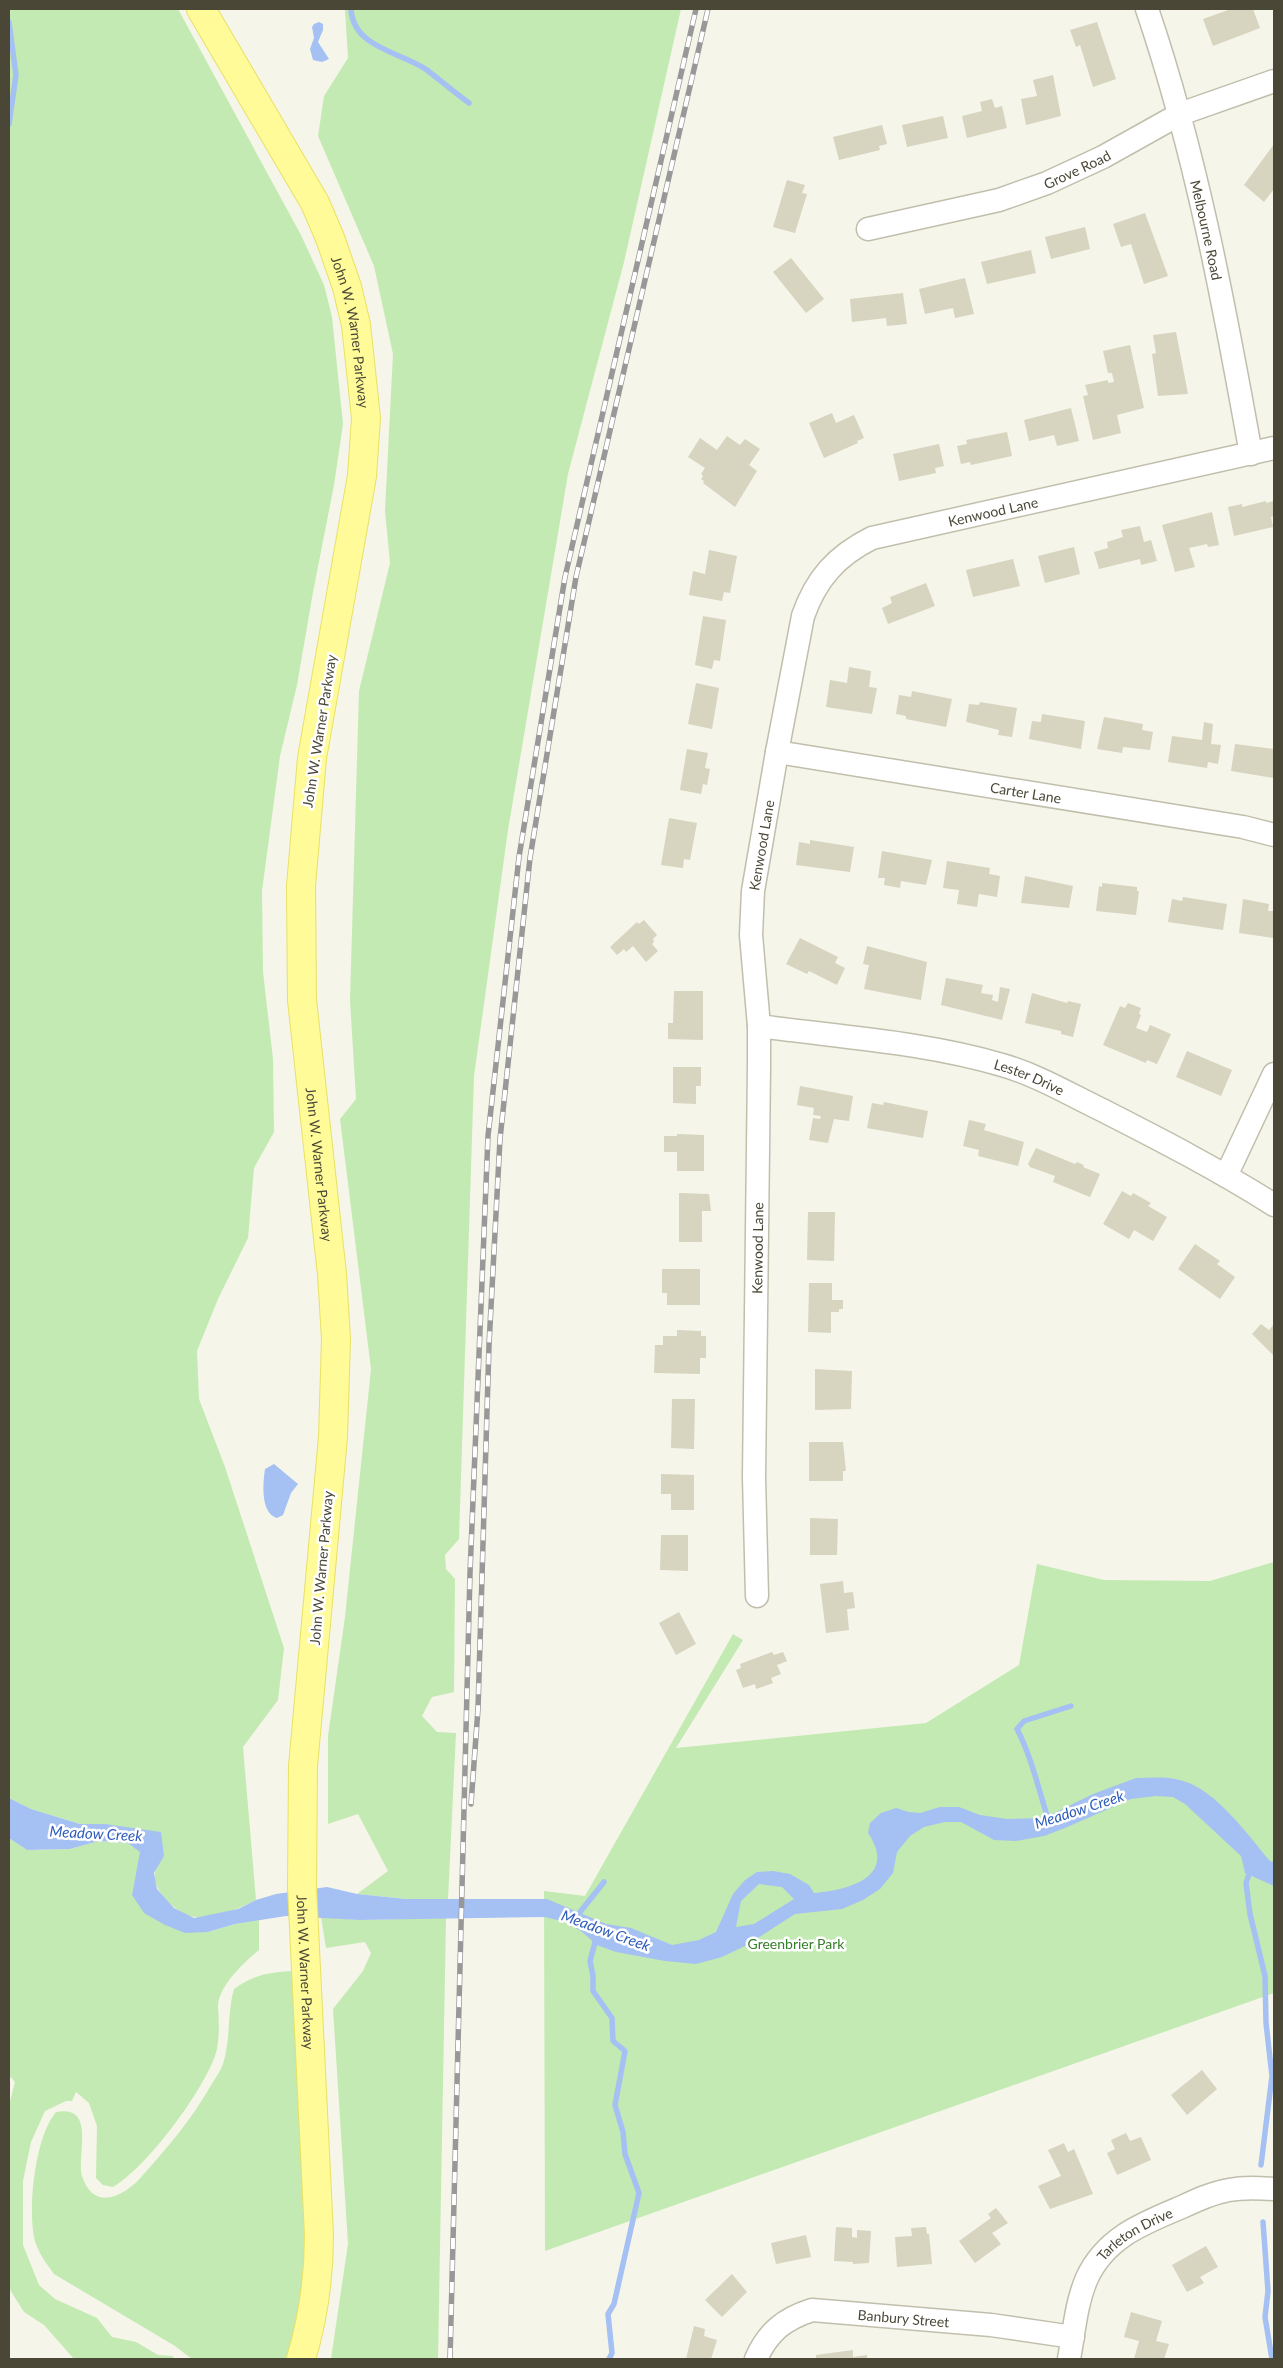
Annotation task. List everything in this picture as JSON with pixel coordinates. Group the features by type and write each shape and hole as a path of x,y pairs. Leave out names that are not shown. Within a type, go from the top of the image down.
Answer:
{"main road":[{"name":"John W. Warner Parkway","path":"201,9 315,203 330,238 347,287 356,325 366,409 362,476 312,758 301,886 302,1000 332,1274 336,1382 333,1437 303,1766 302,1887 318,2193 319,2266 312,2314 301,2359"}],"street":[{"name":"Melbourne Road","path":"1147,9 1180,114 1204,220 1251,454"},
{"name":"Grove Road","path":"868,229 999,200 1047,183 1103,157 1180,114 1274,81"},
{"name":"Kenwood Lane","path":"757,1596 754,1467 759,1026 751,935 753,891 803,616 810,596 832,564 853,548 872,538 1274,448"},
{"name":"Carter Lane","path":"777,752 1243,827 1274,835"},
{"name":"Lester Drive","path":"759,1026 920,1047 962,1054 1004,1065 1043,1080 1183,1151 1274,1205"},
{"path":"1226,1176 1274,1074"},
{"name":"Tarleton Drive","path":"1069,2359 1079,2302 1088,2277 1099,2258 1114,2242 1136,2226 1210,2195 1252,2187 1274,2189"},
{"name":"Banbury Street","path":"756,2359 762,2344 773,2331 796,2315 812,2310 991,2325 1073,2337"}],"green space":[{"path":"9,9 178,9 301,235 324,285 332,317 343,424 334,485 297,685 280,756 262,891 263,972 273,1059 274,1132 254,1168 248,1238 218,1299 197,1351 199,1399 225,1467 284,1648 278,1700 243,1747 256,1900 227,1912 204,1917 189,1916 182,1913 162,1895 157,1887 155,1873 164,1855 105,1824 80,1824 31,1809 9,1798"},
{"path":"345,9 681,9 624,262 568,474 508,830 474,1076 459,1539 445,1555 446,1569 455,1579 454,1692 432,1697 422,1716 437,1732 456,1733 448,1899 406,1899 357,1894 388,1871 358,1814 328,1824 328,1736 345,1617 371,1369 340,1119 356,1099 350,1000 359,691 390,563 385,511 393,354 374,266 318,136 324,96 348,58"},
{"name":"Greenbrier Park","path":"1274,1562 1274,1993 545,2251 544,1891 585,1896 733,1634 743,1640 676,1748 926,1723 1019,1665 1037,1564 1104,1580 1210,1581"},
{"path":"9,1838 27,1850 70,1849 99,1841 128,1843 141,1852 132,1895 208,1932 235,1924 259,1920 259,1950 246,1961 227,1983 219,1999 218,2045 208,2072 186,2109 157,2147 127,2177 113,2187 103,2185 96,2178 97,2126 89,2103 76,2092 72,2101 66,2101 45,2111 31,2142 23,2181 23,2245 39,2285 55,2299 97,2318 112,2337 136,2342 158,2355 172,2356 175,2359 74,2359 44,2325 24,2312 9,2288 9,2105 15,2082 9,2075"},
{"path":"321,1917 359,1920 446,1918 438,2359 331,2359 348,2244 333,2009 363,1971 371,1953 365,1942 326,1948"},
{"path":"293,1971 307,2230 303,2294 290,2359 192,2359 175,2346 54,2274 35,2242 32,2224 33,2190 38,2154 49,2123 56,2112 69,2112 77,2116 81,2123 81,2167 82,2176 87,2187 94,2194 102,2197 110,2197 128,2189 136,2183 179,2133 203,2099 220,2070 227,2045 230,2007 234,1989 248,1980 262,1975"}],"water":[{"path":"319,22 323,24 323,30 318,42 329,59 322,62 313,60 310,49 314,38 312,27"},
{"path":"274,1464 298,1484 291,1493 283,1515 277,1518 272,1515 265,1504 263,1489 265,1469"},
{"name":"Meadow Creek","path":"1136,1778 1172,1778 1195,1786 1219,1803 1270,1861 1274,1862 1274,1886 1245,1873 1241,1856 1185,1804 1173,1797 1156,1796 1131,1799 1044,1836 1016,1841 994,1840 961,1822 945,1822 924,1827 910,1836 897,1852 893,1873 880,1889 863,1900 842,1909 795,1914 747,1945 722,1957 696,1964 665,1961 616,1952 597,1945 581,1931 565,1922 545,1917 359,1920 286,1916 235,1924 208,1932 185,1933 165,1925 144,1913 132,1895 140,1852 128,1843 99,1841 70,1849 27,1850 9,1838 9,1798 31,1809 80,1824 105,1824 161,1832 164,1856 154,1873 157,1889 174,1908 194,1918 238,1909 256,1900 276,1894 327,1887 357,1894 406,1899 547,1899 606,1924 631,1928 672,1945 699,1940 716,1932 733,1894 745,1880 757,1872 773,1871 790,1874 809,1885 814,1893 841,1889 865,1878 873,1871 877,1861 876,1848 868,1833 870,1823 881,1813 896,1808 920,1813 940,1807 959,1807 980,1815 1007,1819 1044,1818 1093,1794","holes":["759,1884 782,1887 794,1899 754,1924 736,1927 741,1901"]}],"building":[{"path":"1231,9 1253,9 1260,28 1213,46 1203,19"},
{"path":"1097,22 1116,79 1093,87 1080,45 1076,47 1070,30"},
{"path":"1053,75 1061,116 1026,125 1021,99 1037,96 1033,80"},
{"path":"992,99 995,108 1002,106 1007,128 967,138 962,116 982,111 980,102"},
{"path":"943,116 948,138 907,147 902,125"},
{"path":"882,125 887,144 879,146 880,150 839,160 833,137"},
{"path":"1274,144 1274,189 1264,202 1244,185"},
{"path":"787,180 805,185 802,193 807,194 795,233 773,227"},
{"path":"1145,213 1168,276 1144,284 1131,244 1121,247 1113,224"},
{"path":"1085,227 1090,249 1051,259 1045,237"},
{"path":"1031,250 1036,273 987,284 981,262"},
{"path":"791,258 824,299 806,313 773,272"},
{"path":"965,278 974,314 955,318 953,308 925,314 919,289"},
{"path":"903,293 907,324 887,326 886,318 852,322 850,299"},
{"path":"1176,332 1188,394 1158,396 1152,354 1156,353 1153,335"},
{"path":"1130,345 1144,408 1117,415 1121,433 1093,440 1083,396 1088,395 1085,385 1108,380 1108,383 1114,382 1112,373 1108,373 1103,351"},
{"path":"1071,408 1079,441 1057,446 1054,435 1029,441 1024,420"},
{"path":"832,413 836,423 854,415 864,438 857,441 858,443 824,458 809,423"},
{"path":"1007,432 1012,456 971,465 970,462 961,464 957,446 967,444 966,440"},
{"path":"727,436 740,445 745,439 760,449 749,465 757,471 735,507 703,483 704,481 701,479 703,476 701,474 705,468 688,457 700,438 717,450"},
{"path":"939,444 944,466 935,468 936,473 899,481 893,454"},
{"path":"1266,501 1266,503 1274,501 1274,516 1271,517 1273,527 1234,536 1228,507 1242,504 1242,507"},
{"path":"1212,512 1219,545 1208,547 1207,544 1189,548 1195,567 1175,572 1162,525"},
{"path":"1140,526 1144,542 1151,540 1157,561 1141,565 1140,559 1099,569 1094,552 1108,548 1107,542 1123,537 1121,530"},
{"path":"1074,547 1080,574 1045,583 1038,556"},
{"path":"709,550 737,556 730,593 724,592 722,601 689,595 693,571 705,574"},
{"path":"1013,559 1020,586 973,597 966,570"},
{"path":"926,583 935,606 888,624 882,608 892,603 890,597"},
{"path":"703,616 726,620 720,661 714,660 712,669 695,665"},
{"path":"849,667 871,671 869,687 877,688 872,714 826,707 830,680 847,683"},
{"path":"696,683 719,688 712,729 688,724"},
{"path":"912,691 952,699 946,727 906,719 906,716 896,714 899,695 911,697"},
{"path":"980,702 1017,708 1012,737 998,735 999,730 966,722 969,704 979,705"},
{"path":"1042,714 1085,721 1081,749 1029,739 1032,721 1041,722"},
{"path":"1104,717 1143,724 1142,730 1153,732 1150,750 1123,747 1122,753 1097,749"},
{"path":"1204,722 1213,724 1211,744 1221,745 1218,764 1208,762 1207,768 1168,762 1172,736 1202,740"},
{"path":"1235,744 1274,749 1274,778 1231,771"},
{"path":"687,749 708,753 705,768 710,769 707,785 703,784 701,794 680,790"},
{"path":"669,818 697,823 690,860 684,859 683,868 661,865"},
{"path":"810,840 854,847 850,872 796,865 799,842 810,844"},
{"path":"882,851 932,860 926,885 901,881 900,888 884,885 885,878 878,878"},
{"path":"947,861 990,868 989,874 1000,876 997,897 979,894 977,907 957,904 959,890 943,888"},
{"path":"1025,876 1073,886 1069,908 1021,903"},
{"path":"1102,883 1137,887 1137,891 1139,891 1136,915 1096,911 1099,886 1102,887"},
{"path":"1183,897 1227,904 1223,930 1168,922 1172,899 1182,901"},
{"path":"1243,899 1269,904 1268,911 1274,911 1274,938 1239,933"},
{"path":"644,920 657,935 653,939 654,942 652,944 658,951 646,962 633,946 626,952 624,949 617,955 610,947 637,922 639,924"},
{"path":"800,938 838,957 835,963 845,968 837,985 809,971 807,974 786,964"},
{"path":"867,946 927,962 921,1000 864,989 869,965 863,964"},
{"path":"946,978 983,985 981,993 993,995 992,1000 998,1002 1000,987 1010,989 1002,1020 941,1005"},
{"path":"674,991 703,991 703,1040 668,1039 668,1023 673,1023"},
{"path":"1032,993 1067,1003 1068,1001 1081,1004 1073,1037 1061,1034 1061,1031 1025,1023"},
{"path":"1128,1003 1141,1008 1139,1014 1141,1015 1136,1028 1147,1032 1150,1025 1171,1034 1157,1064 1147,1060 1146,1063 1103,1045 1120,1006 1125,1008"},
{"path":"1187,1051 1232,1070 1221,1096 1176,1077"},
{"path":"673,1067 701,1067 701,1086 696,1086 696,1104 673,1103"},
{"path":"800,1086 853,1096 849,1121 834,1119 828,1143 809,1140 813,1118 820,1119 821,1116 813,1115 814,1108 797,1105"},
{"path":"884,1102 928,1111 923,1138 867,1128 872,1103 883,1105"},
{"path":"969,1120 986,1124 984,1130 1024,1142 1018,1166 978,1156 979,1150 963,1146"},
{"path":"677,1134 704,1135 704,1171 677,1171 677,1152 664,1152 664,1136 677,1136"},
{"path":"1036,1148 1075,1164 1077,1162 1084,1165 1083,1167 1100,1174 1090,1197 1053,1182 1055,1176 1030,1167 1028,1164"},
{"path":"1122,1191 1131,1196 1133,1193 1151,1203 1148,1206 1167,1217 1153,1241 1134,1230 1129,1239 1103,1224"},
{"path":"679,1193 709,1194 711,1211 702,1211 702,1242 679,1242"},
{"path":"808,1212 835,1212 834,1261 807,1260"},
{"path":"1195,1244 1220,1261 1217,1264 1235,1277 1220,1299 1178,1269"},
{"path":"662,1269 700,1269 700,1305 667,1305 667,1293 662,1293"},
{"path":"809,1283 832,1283 832,1300 843,1300 843,1309 839,1309 839,1312 831,1312 831,1333 808,1332"},
{"path":"1261,1324 1269,1330 1274,1324 1274,1356 1252,1334"},
{"path":"677,1330 701,1331 701,1336 706,1336 706,1358 700,1358 700,1374 654,1373 655,1345 663,1345 663,1336 677,1336"},
{"path":"815,1369 852,1371 851,1409 815,1410"},
{"path":"672,1399 695,1399 694,1449 671,1448"},
{"path":"809,1442 843,1442 846,1471 843,1471 843,1481 809,1481"},
{"path":"661,1474 694,1475 694,1510 671,1510 671,1494 661,1494"},
{"path":"810,1518 838,1519 837,1555 810,1555"},
{"path":"661,1535 688,1535 688,1571 660,1570"},
{"path":"843,1581 844,1593 853,1592 855,1608 847,1609 849,1630 826,1633 820,1584"},
{"path":"679,1612 696,1644 676,1655 659,1623"},
{"path":"772,1652 774,1655 783,1652 787,1661 777,1665 781,1674 771,1678 773,1683 756,1689 755,1684 743,1688 736,1670 741,1668 740,1664"},
{"path":"1202,2070 1217,2089 1187,2115 1171,2095"},
{"path":"1126,2133 1130,2141 1141,2137 1151,2160 1117,2175 1107,2153 1115,2149 1111,2140"},
{"path":"1064,2143 1068,2152 1074,2149 1093,2194 1050,2209 1038,2186 1061,2176 1048,2150"},
{"path":"996,2208 1008,2223 992,2233 1001,2244 975,2263 959,2241 991,2218 988,2214"},
{"path":"836,2227 852,2228 852,2237 857,2238 857,2230 871,2231 869,2263 853,2264 853,2262 834,2261"},
{"path":"926,2227 927,2234 929,2234 932,2264 897,2267 895,2237 912,2236 911,2228"},
{"path":"806,2235 811,2257 776,2264 771,2243"},
{"path":"1206,2246 1218,2267 1200,2277 1204,2283 1187,2292 1172,2265"},
{"path":"732,2274 747,2292 722,2317 705,2300"},
{"path":"1131,2312 1162,2321 1156,2341 1169,2344 1164,2359 1134,2359 1139,2341 1124,2337"},
{"path":"694,2326 705,2329 704,2336 717,2340 711,2359 686,2359"},
{"path":"853,2350 853,2357 867,2355 867,2359 816,2359 816,2355"}],"waterway":[{"path":"351,9 354,22 369,41 427,70 469,103"},
{"path":"9,22 16,75 9,124"},
{"name":"Meadow Creek","path":"1049,1822 1031,1763 1017,1729 1024,1721 1071,1706"},
{"path":"1251,1868 1246,1883 1250,1914 1265,1976 1266,2023 1272,2076 1261,2165"},
{"name":"Meadow Creek","path":"576,1917 604,1882"},
{"name":"Meadow Creek","path":"597,1935 590,1961 593,1991 612,2018 613,2041 625,2051 615,2105 623,2132 625,2154 639,2193 614,2304 608,2314 612,2353 609,2359"},
{"path":"1263,2222 1268,2291 1265,2317 1272,2359"}],"railway":[{"path":"450,2359 470,1573 488,1136 519,857 565,577 696,9"},
{"path":"471,1804 478,1709 489,1345 500,1139 530,858 576,577 708,9"}]}
